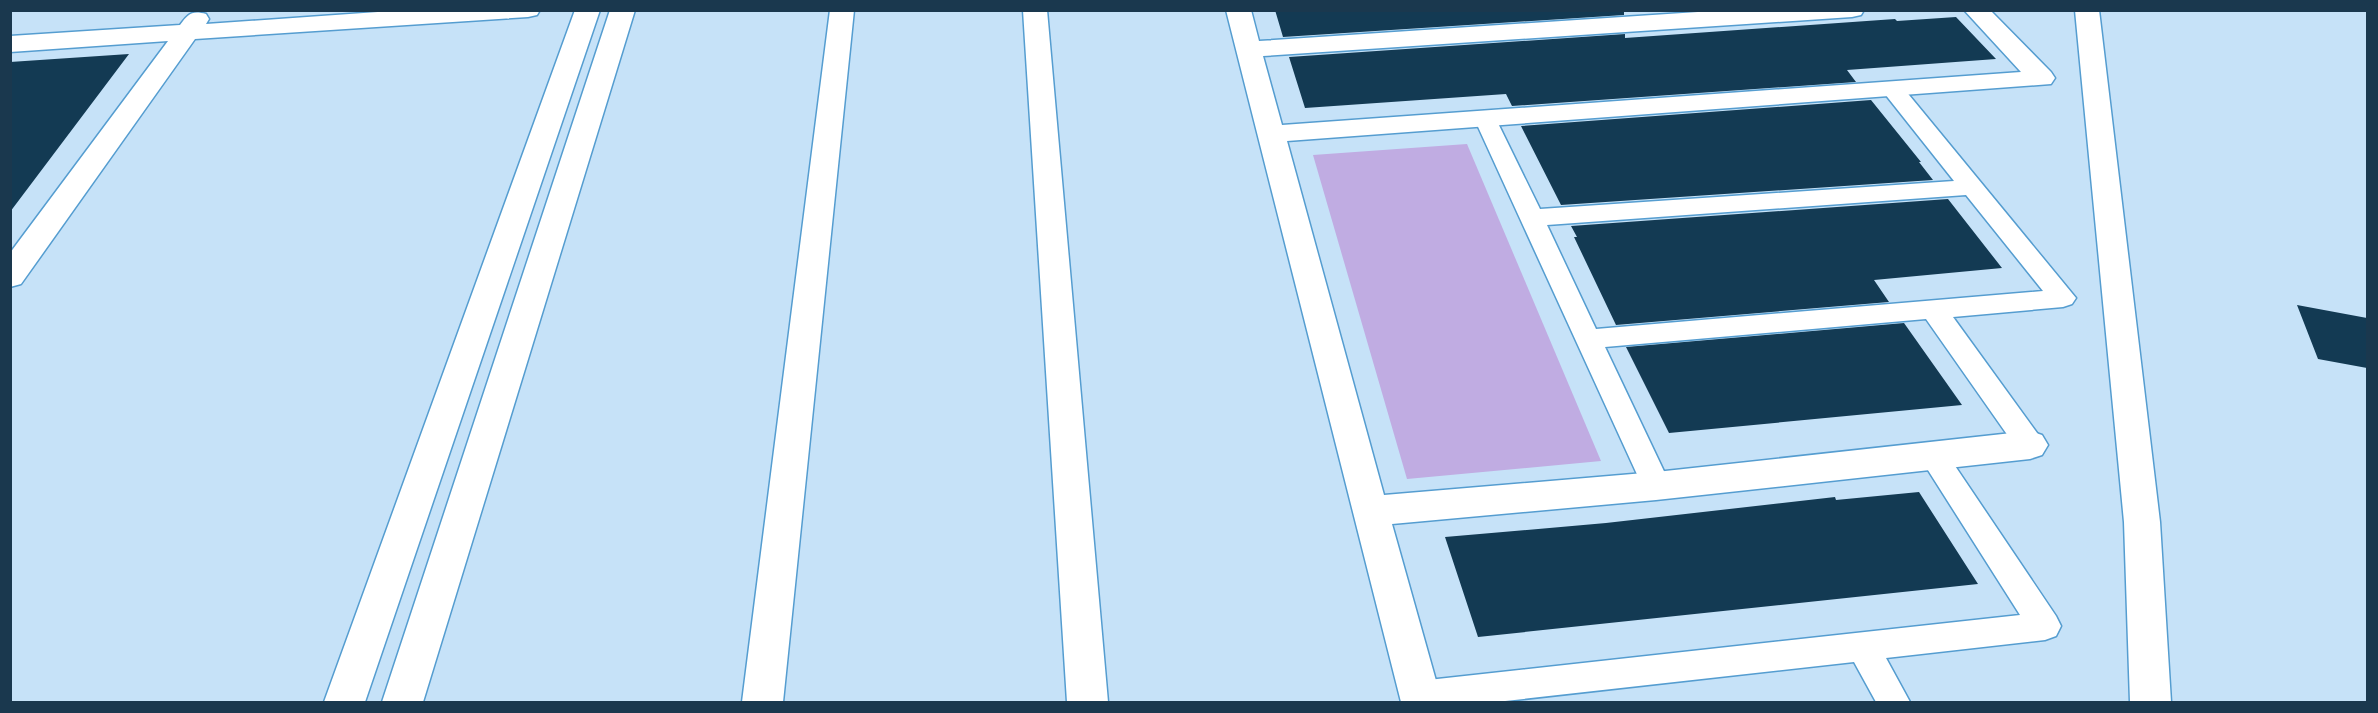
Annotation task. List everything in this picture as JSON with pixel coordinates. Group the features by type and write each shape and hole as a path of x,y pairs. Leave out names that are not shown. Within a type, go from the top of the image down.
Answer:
{"street":[{"path":"10,44 196,21 528,10"},
{"path":"344,702 588,10"},
{"path":"402,702 623,10"},
{"path":"762,702 842,10"},
{"path":"1035,10 1089,702"},
{"path":"1238,10 1420,699"},
{"path":"1248,49 1852,10"},
{"path":"1270,134 2043,78 1976,10"},
{"path":"2087,10 2142,522 2151,702"},
{"path":"10,276 196,21"},
{"path":"1370,511 1656,486 2030,444"}],"lane":[{"path":"1587,339 2063,298 1892,89"},
{"path":"1485,118 1656,486"},
{"path":"1531,218 1972,187"},
{"path":"1933,309 2030,444"},
{"path":"1420,699 2045,626 1933,456"},
{"path":"1863,647 1893,702"}],"shaded area":[{"path":"1467,144 1601,461 1407,479 1313,155"}],"building":[{"path":"1275,10 1624,10 1624,15 1283,37"},
{"path":"1956,17 1996,59 1847,70 1856,82 1512,106 1506,94 1305,108 1289,57 1625,34 1625,38 1895,19 1897,21"},
{"path":"129,54 10,212 10,62"},
{"path":"1871,100 1933,180 1561,205 1521,126"},
{"path":"1948,199 2002,268 1874,280 1889,302 1616,325 1574,237 1577,237 1571,226"},
{"path":"2297,305 2367,318 2367,368 2318,359"},
{"path":"1904,323 1962,405 1669,433 1626,347"},
{"path":"1919,492 1978,584 1478,637 1445,537 1606,523 1835,497 1836,500"}]}
